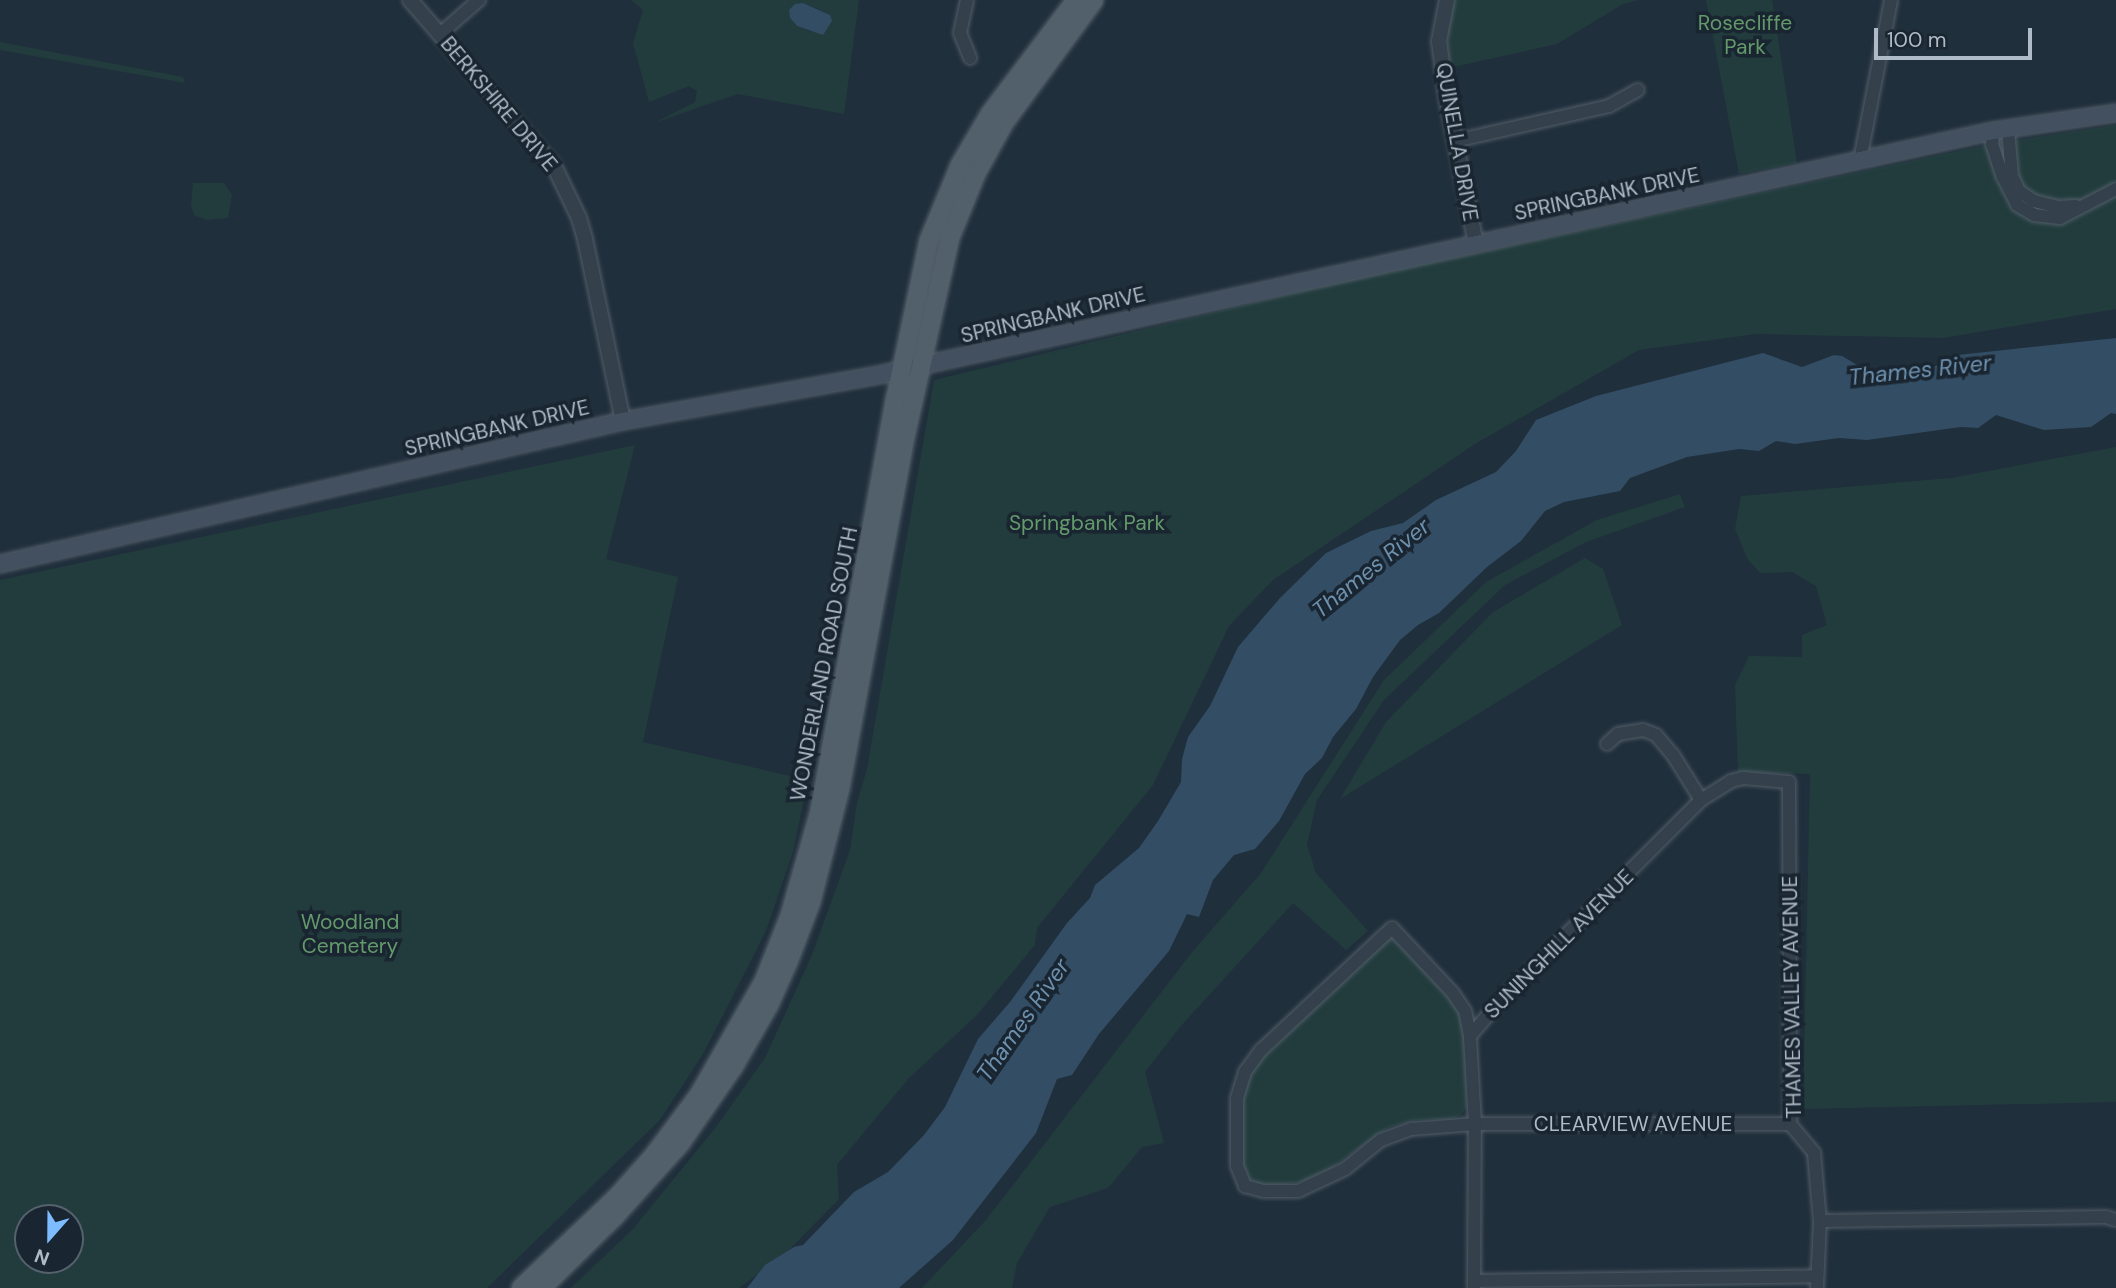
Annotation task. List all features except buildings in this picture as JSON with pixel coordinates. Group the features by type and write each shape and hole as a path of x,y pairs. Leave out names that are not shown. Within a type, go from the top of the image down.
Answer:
{"main road":[{"name":"WONDERLAND ROAD SOUTH","path":"520,1288 616,1198 655,1154 699,1095 764,981 790,915 816,826 901,370 929,240 960,165 998,101 1076,0"},
{"name":"WONDERLAND ROAD SOUTH","path":"542,1288 680,1144 734,1066 769,1005 789,960 811,902 840,789 921,366 950,238 976,174 1004,122 1094,0"},
{"name":"SPRINGBANK DRIVE","path":"0,564 623,421 704,409 921,366 2001,130 2116,113"}],"street":[{"name":"BERKSHIRE DRIVE","path":"410,0 554,166 579,218 623,421"},
{"path":"440,34 479,0"},
{"path":"967,0 960,33 970,58"},
{"name":"QUINELLA DRIVE","path":"1447,0 1439,41 1455,141 1476,244"},
{"path":"1860,160 1891,0"},
{"path":"1455,141 1609,106 1638,90"},
{"path":"2001,130 1997,163 2017,205 2034,215 2060,218 2116,189"},
{"path":"1607,744 1618,734 1643,730 1656,735 1673,755 1701,800"},
{"name":"SUNINGHILL AVENUE","path":"1474,1284 1475,1125 1470,1036 1499,1002 1701,800 1731,781 1743,778 1788,782"},
{"name":"THAMES VALLEY AVENUE","path":"1788,782 1790,1124 1814,1153 1820,1220 1817,1282"},
{"name":"CLEARVIEW AVENUE","path":"1470,1036 1465,1011 1453,993 1392,928 1261,1050 1245,1072 1237,1099 1237,1166 1245,1186 1264,1191 1298,1191 1345,1169 1381,1140 1412,1129 1475,1125 1790,1124"},
{"path":"1820,1220 2106,1217 2116,1220"},
{"path":"1474,1284 1817,1282"}],"green space":[{"path":"631,0 859,0 844,114 738,94 654,123 695,102 697,91 689,86 649,102 633,43 643,10","holes":["803,3 830,15 809,31 797,26 790,18"]},
{"name":"Rosecliffe Park","path":"1451,0 1639,0 1623,4 1557,44 1449,68 1447,22"},
{"name":"Rosecliffe Park","path":"1706,0 1772,0 1797,163 1739,174"},
{"path":"0,42 183,77 185,83 0,50"},
{"name":"Springbank Park","path":"2116,125 2116,309 1943,338 1756,334 1639,350 1475,444 1273,580 1229,626 1153,785 1037,928 1035,945 976,1016 909,1078 837,1165 839,1199 786,1253 739,1288 571,1288 633,1229 716,1127 765,1058 812,955 850,850 857,803 867,769 934,380 1348,280 1992,144"},
{"path":"193,183 224,183 232,195 228,218 206,220 194,215 191,205"},
{"name":"Woodland Cemetery","path":"635,445 606,559 678,577 643,742 808,780 793,852 766,931 703,1054 660,1120 487,1288 0,1288 0,580"},
{"path":"2116,447 2116,1102 1803,1109 1810,774 1738,772 1735,685 1749,656 1802,657 1802,635 1827,625 1816,586 1792,572 1760,573 1747,558 1735,529 1741,496 1951,478"},
{"path":"1680,494 1685,507 1586,542 1505,585 1384,700 1317,800 1307,845 1316,873 1368,931 1346,950 1293,903 1180,1027 1145,1072 1164,1143 1142,1147 1108,1188 1050,1207 1017,1263 1012,1288 922,1288 986,1220 1193,951 1261,873 1384,680 1486,582 1597,520"},
{"path":"1585,558 1603,569 1622,625 1340,799 1386,722 1493,612"},
{"path":"1388,939 1396,940 1446,993 1458,1010 1464,1028 1467,1107 1461,1115 1451,1119 1416,1120 1389,1127 1324,1173 1304,1181 1280,1185 1257,1184 1248,1176 1243,1164 1243,1103 1247,1083 1258,1062"}],"water":[{"path":"803,3 830,15 832,21 823,35 797,26 790,18 789,10 795,4"},
{"name":"Thames River","path":"2116,338 2116,414 2111,413 2091,427 2044,430 1996,415 1978,428 1961,427 1867,440 1839,438 1795,444 1776,441 1759,451 1739,449 1687,457 1630,478 1620,491 1564,502 1545,511 1521,541 1487,567 1439,613 1400,640 1373,677 1356,709 1333,737 1322,758 1305,774 1279,821 1255,849 1234,855 1213,880 1199,917 1187,914 1169,951 1099,1034 1072,1075 1057,1079 1036,1133 953,1240 899,1288 747,1288 765,1265 794,1247 803,1245 854,1192 888,1172 924,1135 945,1107 978,1039 1010,1002 1067,923 1090,898 1095,885 1139,848 1158,821 1181,782 1182,759 1188,737 1210,706 1238,647 1280,598 1326,553 1371,531 1403,523 1436,500 1496,472 1516,451 1536,420 1596,396 1763,353 1802,367 1834,355 1842,356 1869,372 1888,377 1915,376 1958,355"}]}
